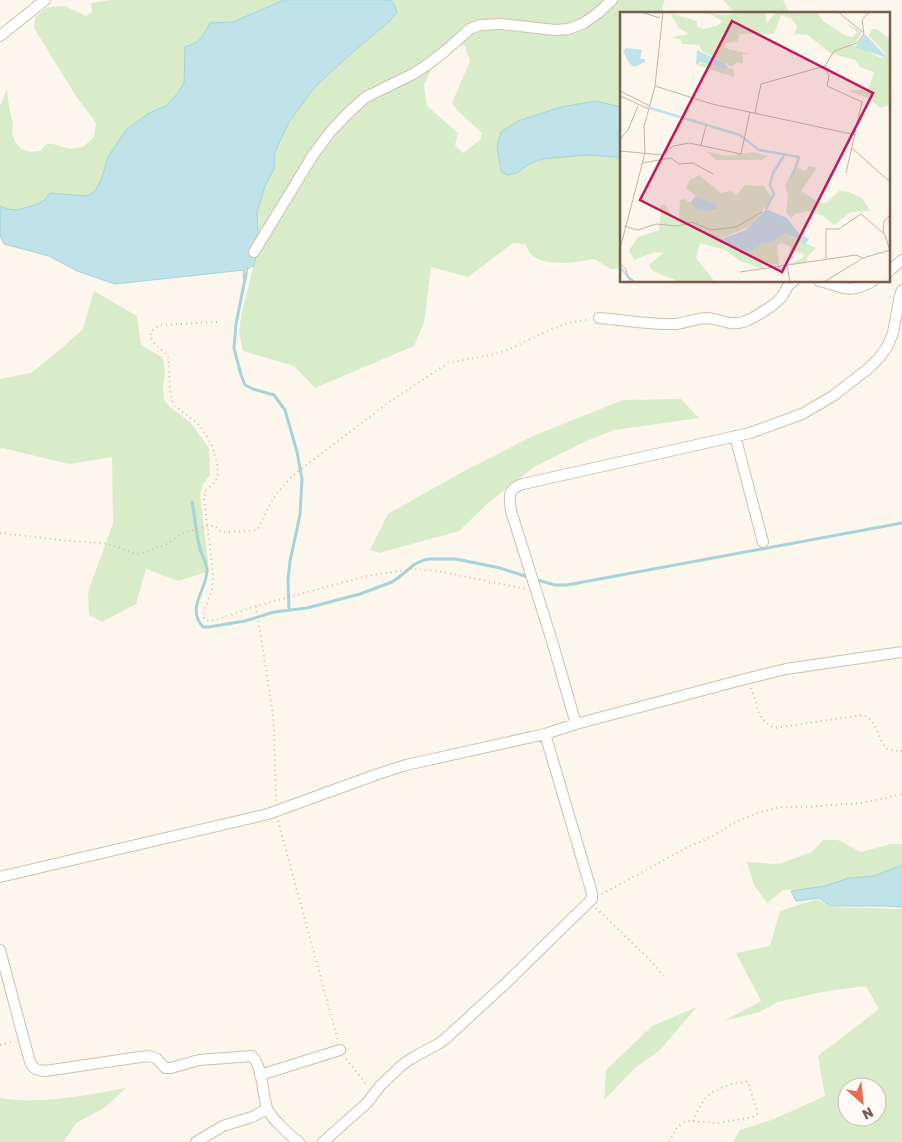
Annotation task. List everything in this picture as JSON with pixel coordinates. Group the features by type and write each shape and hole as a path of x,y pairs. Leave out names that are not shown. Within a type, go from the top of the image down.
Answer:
{"street":[{"path":"0,36 45,0"},
{"path":"254,252 331,131 366,97 413,74 445,51 470,29 480,25 501,24 555,30 569,29 598,13 612,0"},
{"path":"890,270 902,260"},
{"path":"599,318 679,324 706,318 733,324 740,323 775,303 793,282"},
{"path":"822,282 840,288 857,289 871,282"},
{"path":"576,724 512,510 510,501 511,490 523,484 735,436 768,427 802,414 834,396 879,358 887,347 893,333 902,290"},
{"path":"735,436 763,542"},
{"path":"0,877 276,812 406,765 545,734 745,679 786,669 902,652"},
{"path":"323,1142 367,1103 380,1086 402,1065 445,1039 504,985 591,899 545,734"},
{"path":"0,950 34,1068 44,1071 148,1056 156,1058 165,1068 171,1068 199,1060 250,1056 254,1058 260,1075 267,1109 299,1142"},
{"path":"260,1075 340,1050"},
{"path":"196,1142 223,1126 252,1117 267,1109"}],"path":[{"path":"0,533 103,543 136,554 165,545 182,533 208,526 215,526 221,532 252,532 258,530 274,497 296,473 389,402 448,363 496,354 568,324 599,318"},
{"path":"217,322 162,326 154,328 151,332 153,342 168,355 171,396 175,406 204,430 215,456 218,473 216,481 206,490 204,499 213,581 212,589 204,608 204,618 209,621 216,620 256,606 367,576 412,569 432,570 536,591"},
{"path":"256,606 274,728 276,812 340,1050 375,1094"},
{"path":"745,679 754,695 759,716 765,723 774,728 863,715 873,721 884,746 888,750 902,751"},
{"path":"663,976 652,962 600,914 591,899 736,822 757,813 780,807 861,803 902,794"},
{"path":"0,1046 24,1038"},
{"path":"669,1142 678,1126 687,1121 719,1123 753,1117 757,1114 758,1111 748,1082 737,1082 708,1095 699,1107 693,1121"}],"green space":[{"path":"111,0 284,0 233,22 210,23 195,43 185,47 184,84 166,106 149,113 108,157 99,184 94,192 87,196 50,193 43,201 35,205 17,210 7,210 0,206 0,106 7,89 13,124 12,134 21,149 30,152 40,151 46,144 70,149 83,147 94,137 96,123 76,96 34,28 35,17 48,7 65,6 86,16 92,12 91,3"},
{"path":"391,0 665,0 663,12 620,12 620,107 596,101 561,107 518,121 501,132 497,146 500,172 517,173 529,164 542,159 586,155 620,159 620,269 611,269 594,259 552,263 531,254 525,244 513,243 468,277 431,267 424,323 414,346 315,388 294,366 243,351 239,333 241,316 256,256 258,235 257,212 265,186 274,169 275,152 289,122 315,87 390,21 397,12","holes":["455,38 465,46 470,61 452,103 482,133 480,140 463,153 455,145 458,133 427,106 424,85 439,53"]},
{"path":"723,0 783,0 789,12 734,12"},
{"path":"94,291 137,316 141,345 163,358 165,372 164,400 190,422 209,448 210,475 203,484 200,494 209,571 178,581 146,569 136,604 102,622 89,615 88,592 113,523 112,457 69,464 0,449 0,379 31,373 83,329"},
{"path":"681,399 699,418 614,430 584,442 534,467 487,504 459,531 379,553 370,550 388,514 464,471 535,435 623,400"},
{"path":"823,840 838,840 861,852 891,844 902,844 902,864 876,878 820,889 783,890 767,903 754,885 747,862 779,864 812,852"},
{"path":"817,899 831,907 902,909 902,1142 733,1142 740,1130 774,1119 825,1096 818,1056 879,1009 866,986 827,991 778,1002 759,1012 724,1021 761,1001 736,953 770,946 780,911"},
{"path":"697,1007 660,1050 635,1068 604,1100 606,1070 652,1026"},
{"path":"126,1088 104,1108 76,1123 64,1142 0,1142 0,1098 48,1100"}],"water":[{"path":"284,0 391,0 397,12 390,21 315,87 289,122 275,152 274,169 265,186 257,212 258,235 256,256 254,266 248,268 246,277 243,278 244,270 115,284 77,271 49,256 4,244 0,236 0,206 17,210 43,201 50,193 87,196 94,192 103,174 108,157 126,130 149,113 166,106 177,94 184,83 185,47 195,43 210,23 233,22"},
{"path":"596,101 620,107 620,159 586,155 542,159 529,164 517,173 508,175 501,172 497,146 501,132 518,121 561,107"},
{"path":"902,865 902,907 830,906 819,898 796,901 791,891 825,886 849,878 874,876"}],"waterway":[{"path":"246,274 236,324 234,348 241,375 245,385 274,395 285,410 297,452 302,479 300,515 288,580 289,610"},
{"path":"192,502 200,549 207,568 196,613 203,627 245,621 274,612 307,608 360,594 392,582 415,564 430,559 456,559 500,568 528,577"},
{"path":"534,579 555,585 567,585 902,523"}]}
